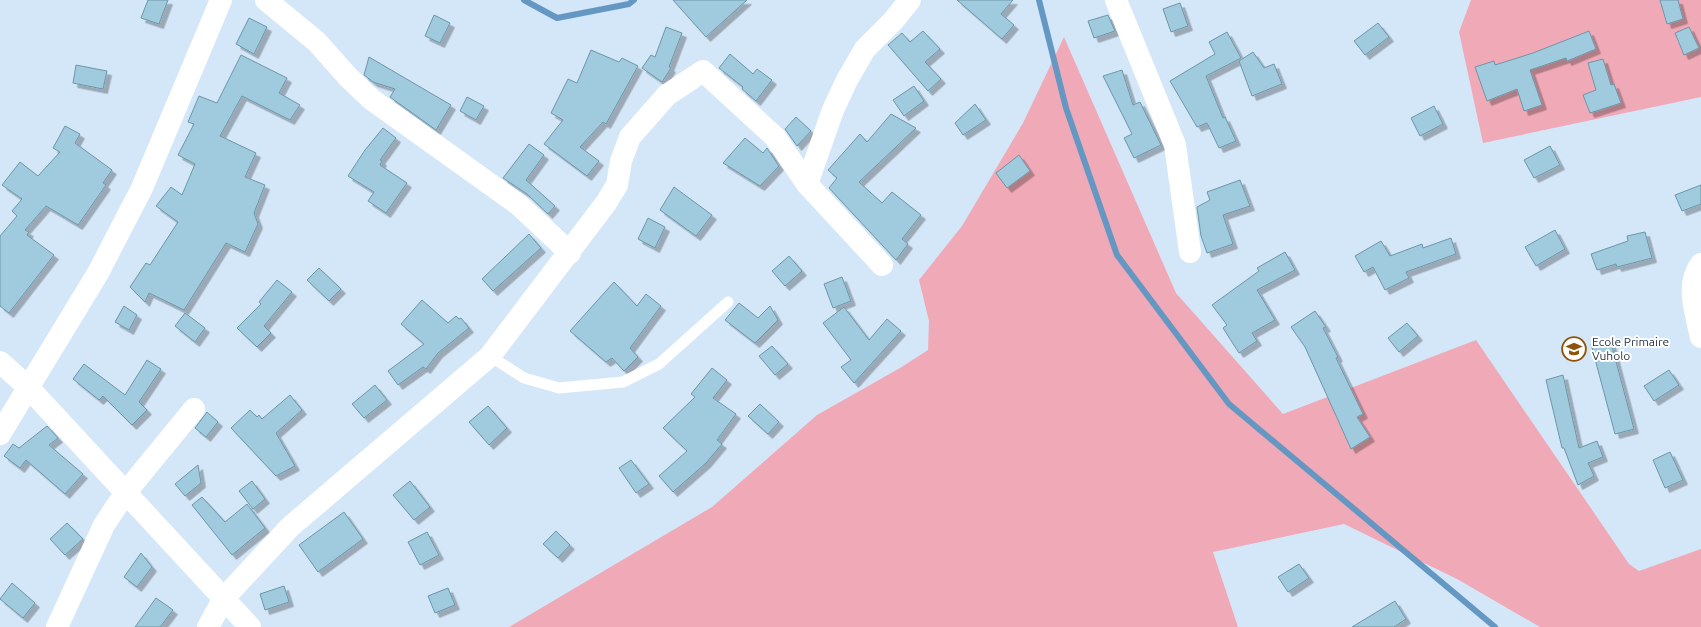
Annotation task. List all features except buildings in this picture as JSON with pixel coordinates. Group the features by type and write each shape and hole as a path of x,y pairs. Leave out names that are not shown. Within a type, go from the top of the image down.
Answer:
{"street":[{"path":"0,434 98,273 142,188 221,0"},
{"path":"266,0 317,42 348,78 371,99 519,206 570,253"},
{"path":"807,184 833,110 847,80 865,49 893,21 910,0"},
{"path":"1116,0 1175,145 1190,252"},
{"path":"208,627 224,598 290,527 490,356 570,253 606,203 617,185 621,161 630,137 667,95 703,72 775,138 807,184 882,265"},
{"path":"1701,264 1692,282 1695,312 1701,337"},
{"path":"0,362 28,387 250,627"},
{"path":"58,627 104,525 126,492 194,409"}],"lane":[{"path":"490,356 524,378 559,388 623,382 659,364 728,302"}],"shaded area":[{"path":"1471,0 1701,0 1701,97 1483,143 1459,32"},
{"path":"1064,37 1176,293 1283,414 1476,340 1629,564 1639,571 1701,549 1701,627 1540,627 1457,579 1344,524 1213,552 1238,627 509,627 712,507 817,415 928,350 929,321 919,280 962,226 1023,123"}],"waterway":[{"path":"524,0 557,18 629,4 634,0"},
{"path":"1039,0 1066,108 1117,255 1229,404 1495,627"}],"place":[{"name":"Ecole Primaire Vuholo","path":"1574,349"}]}
